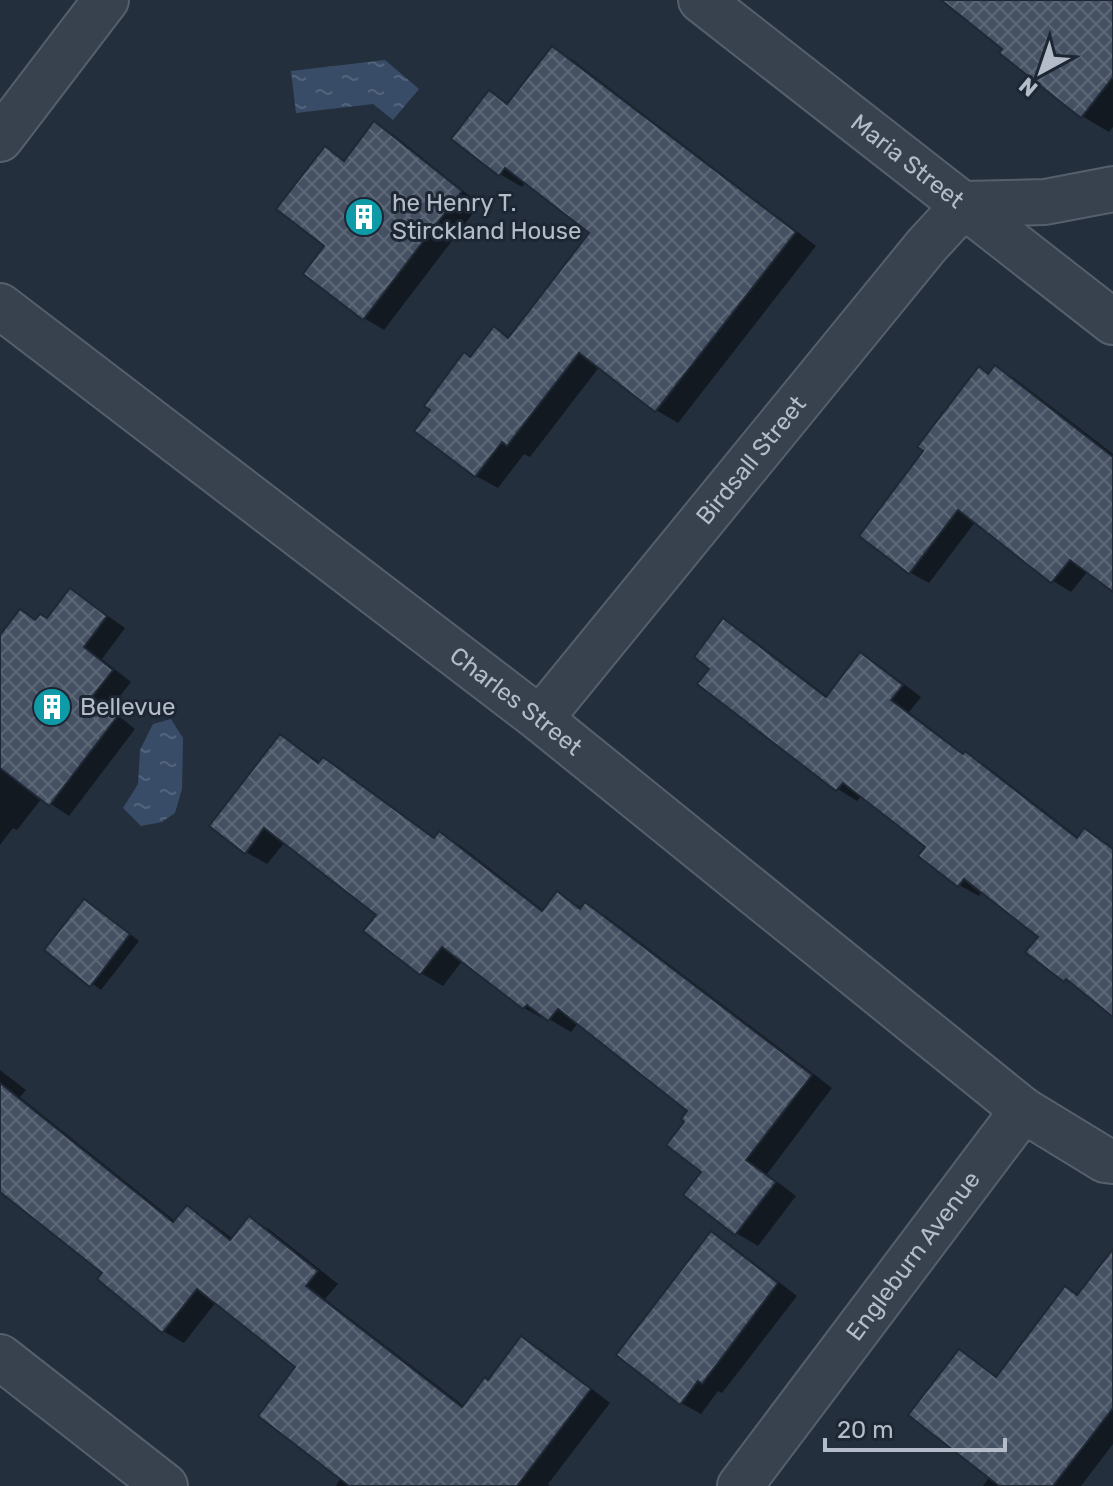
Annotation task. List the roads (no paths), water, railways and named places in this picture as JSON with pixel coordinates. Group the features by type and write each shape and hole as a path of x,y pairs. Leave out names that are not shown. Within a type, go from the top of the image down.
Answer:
{"street":[{"path":"0,139 106,0"},
{"name":"Maria Street","path":"701,0 1113,322"},
{"path":"965,204 1045,202 1113,189"},
{"name":"Birdsall Street","path":"540,719 927,245 965,204"},
{"name":"Charles Street","path":"0,306 540,719 1023,1110"},
{"path":"1023,1110 1105,1160 1113,1161"},
{"name":"Engleburn Avenue","path":"740,1486 1023,1110"},
{"path":"0,1357 165,1486"}],"water":[{"path":"385,60 419,89 393,120 373,104 296,113 291,71"},
{"path":"171,719 183,738 182,789 175,813 162,822 141,826 123,808 138,784 140,750 153,724"}],"place":[{"name":"he Henry T. Stirckland House","path":"364,217"},
{"name":"Bellevue","path":"52,707"}]}
